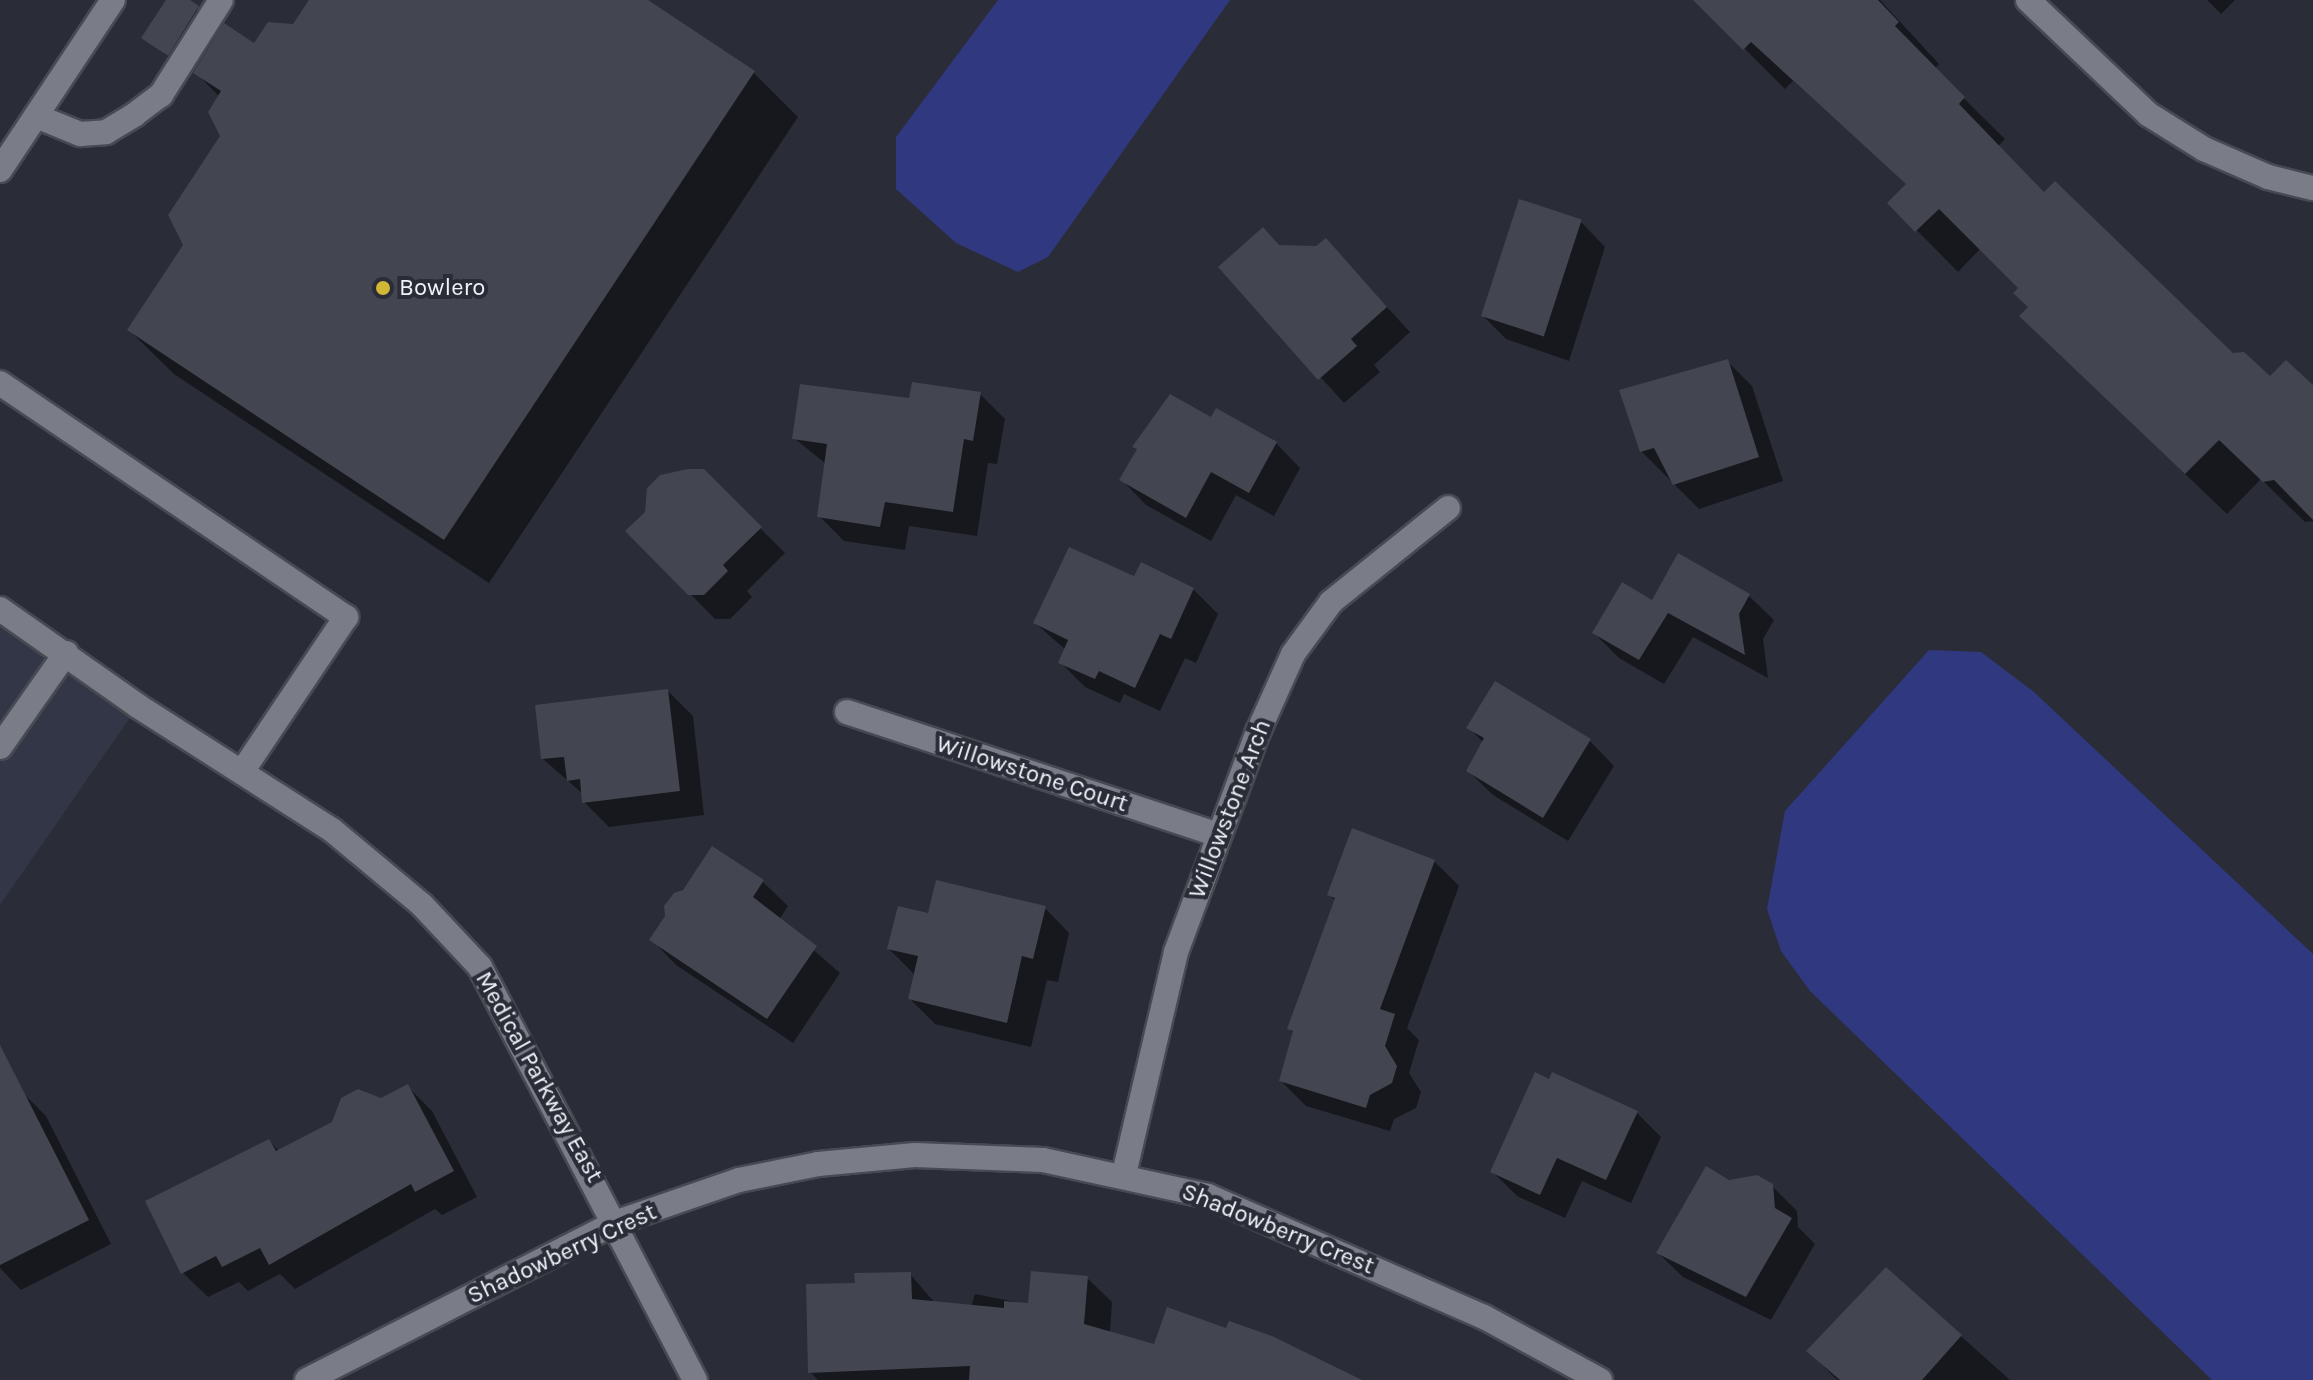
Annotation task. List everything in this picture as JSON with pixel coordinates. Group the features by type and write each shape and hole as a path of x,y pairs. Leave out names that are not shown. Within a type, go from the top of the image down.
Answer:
{"street":[{"path":"0,170 113,0"},
{"path":"36,116 80,134 106,132 134,115 161,95 221,0"},
{"path":"2028,0 2148,114 2204,149 2268,177 2312,188"},
{"path":"0,383 346,617 242,772"},
{"name":"Willowstone Arch","path":"1124,1174 1176,952 1218,835 1293,654 1331,602 1448,508"},
{"name":"Medical Parkway East","path":"0,609 364,856 422,905 480,967 617,1222 695,1380"},
{"path":"0,747 66,653"},
{"name":"Willowstone Court","path":"847,712 1218,835"},
{"name":"Shadowberry Crest","path":"307,1380 617,1222 739,1180 818,1164 915,1155 1043,1160 1124,1174 1208,1196 1309,1237 1484,1317 1600,1380"}],"shaded area":[{"path":"998,0 1230,0 1048,257 1018,272 956,243 896,189 896,137"},
{"path":"0,613 138,706 0,905"},
{"path":"1929,650 1981,652 2034,692 2313,954 2313,1380 2212,1380 1810,991 1781,951 1767,909 1785,811"}],"building":[{"path":"166,0 190,0 199,6 168,56 141,38"},
{"name":"Bowlero","path":"309,0 648,0 755,71 444,540 127,330 183,245 168,215 220,136 208,112 221,91 193,73 224,23 254,43 268,22 293,24"},
{"path":"1693,0 1878,0 1899,22 1895,26 1965,97 1959,104 2044,192 2055,181 2233,353 2244,352 2270,376 2286,360 2313,385 2313,520 2274,480 2263,482 2219,440 2185,474 2019,316 2028,307 2013,293 2018,288 1939,209 1915,232 1887,203 1906,184 1751,42 1743,50"},
{"path":"1519,199 1582,219 1544,336 1481,316"},
{"path":"1263,227 1279,245 1316,246 1326,238 1387,307 1351,339 1357,346 1318,380 1218,267"},
{"path":"1728,359 1759,457 1673,485 1654,448 1640,452 1619,390"},
{"path":"912,382 981,392 973,441 964,439 953,512 885,502 880,527 817,517 827,444 792,439 800,384 909,398"},
{"path":"1170,394 1211,417 1216,408 1277,442 1249,493 1211,472 1186,518 1119,480 1137,449 1132,447"},
{"path":"704,469 762,527 723,565 728,571 704,595 688,595 625,531 645,512 647,488 660,475"},
{"path":"1069,547 1134,576 1141,562 1194,588 1171,639 1160,634 1135,688 1099,671 1095,679 1058,663 1068,640 1033,623"},
{"path":"1678,553 1750,594 1739,614 1745,655 1668,613 1639,660 1592,633 1622,582 1652,600"},
{"path":"1495,681 1591,739 1543,818 1466,771 1484,738 1466,728"},
{"path":"668,689 680,791 582,803 580,779 567,781 564,757 541,759 535,705"},
{"path":"1352,828 1435,860 1380,1009 1395,1014 1385,1046 1397,1066 1392,1083 1370,1095 1366,1108 1279,1081 1293,1031 1287,1029 1335,898 1327,895"},
{"path":"712,846 764,880 753,897 817,946 767,1019 649,940 665,916 664,906 674,893 683,890"},
{"path":"936,880 1046,906 1033,959 1022,956 1007,1023 908,999 918,956 887,949 898,906 928,913"},
{"path":"0,1045 89,1220 0,1265"},
{"path":"1535,1072 1549,1079 1552,1072 1638,1111 1606,1180 1557,1158 1540,1195 1490,1172"},
{"path":"408,1084 454,1171 415,1192 411,1184 269,1265 260,1248 222,1267 216,1256 181,1274 145,1201 269,1139 276,1151 332,1122 341,1098 358,1089 381,1098"},
{"path":"1706,1166 1729,1180 1757,1175 1773,1184 1775,1208 1792,1218 1746,1297 1656,1253"},
{"path":"1886,1267 1962,1335 1922,1380 1840,1380 1806,1351"},
{"path":"1031,1271 1088,1276 1084,1324 1154,1344 1167,1307 1226,1328 1229,1321 1272,1336 1362,1380 969,1380 970,1366 808,1373 806,1284 855,1283 854,1273 911,1272 912,1299 1004,1308 1004,1301 1028,1303"}],"place":[{"name":"Bowlero","path":"383,288"}]}
